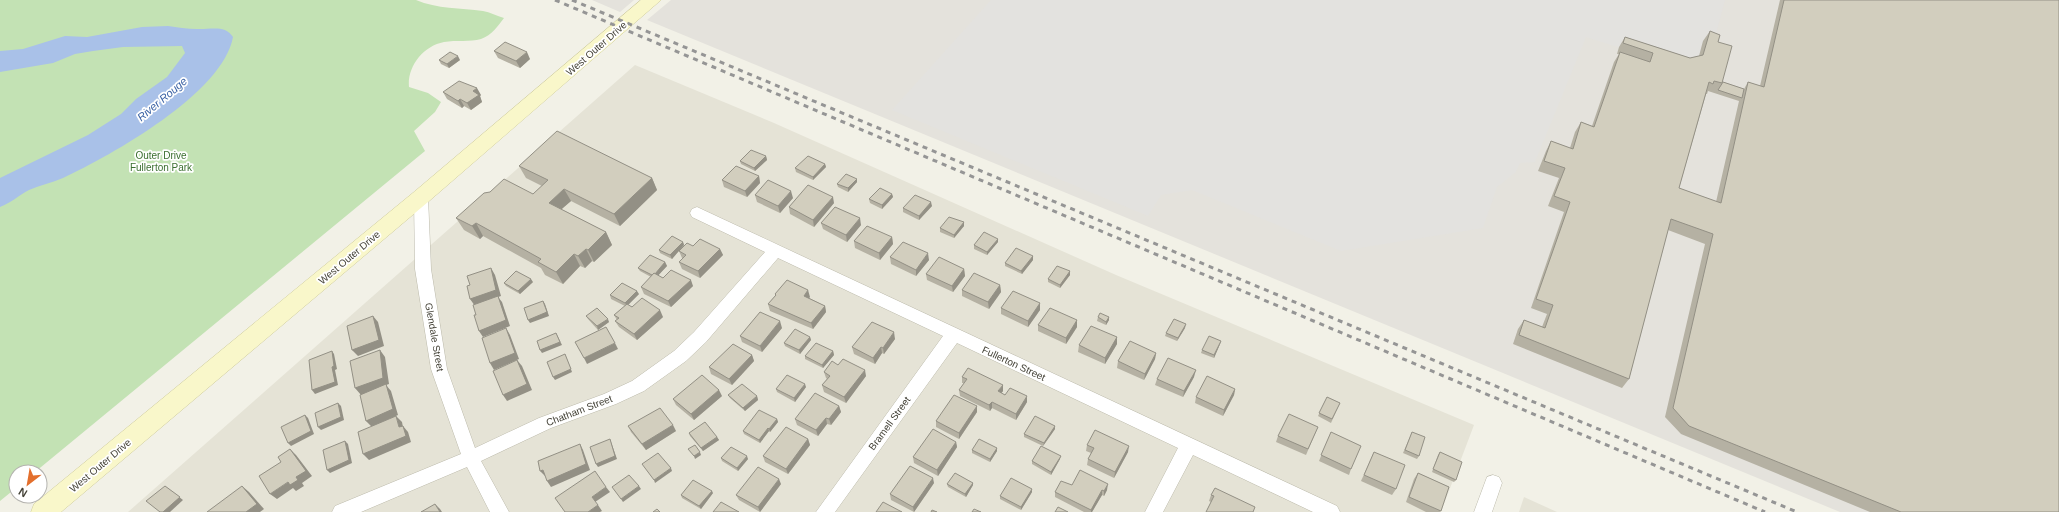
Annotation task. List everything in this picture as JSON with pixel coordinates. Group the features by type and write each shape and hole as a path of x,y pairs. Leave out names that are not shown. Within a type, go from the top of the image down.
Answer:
{"main road":[{"name":"West Outer Drive","path":"43,512 421,197 652,0"}],"street":[{"name":"Glendale Street","path":"421,197 423,269 439,369 462,438 500,512"},
{"name":"Fullerton Street","path":"697,213 1331,512"},
{"name":"Chatham Street","path":"341,512 500,446 545,423 610,399 657,374 680,356 700,337 776,250"},
{"name":"Bramell Street","path":"825,512 954,334"},
{"path":"1154,512 1189,445"},
{"path":"1483,512 1493,483"}],"shaded area":[{"path":"592,0 634,0 620,12"},
{"path":"671,0 2059,0 2059,512 1840,512 647,20"},
{"path":"991,0 1725,0 1713,45 1697,65 1684,68 1586,37 1535,162 1520,163 1516,172 1497,187 1483,228 1341,251 1192,190 1161,195 1148,216 892,110"},
{"path":"635,65 774,123 1116,275 1474,425 1441,512 128,512"},
{"path":"1524,497 1557,512 1519,512"}],"green space":[{"name":"Outer Drive Fullerton Park","path":"0,0 416,0 441,7 486,12 504,18 494,30 481,39 449,41 436,44 418,58 411,72 409,87 428,93 441,102 435,112 414,131 425,151 45,464 8,464 8,494 0,501"}],"water":[{"name":"River Rouge","path":"168,26 193,29 216,28 226,30 230,33 233,37 225,58 209,79 188,100 163,120 136,138 84,168 59,180 29,190 0,207 0,178 88,135 121,114 136,99 167,77 185,53 182,46 123,47 75,54 53,63 0,72 0,51 23,49 65,36 87,37 142,27"}],"building":[{"path":"1784,0 2059,0 2059,512 1901,512 1689,426 1673,408 1713,234 1671,219 1629,379 1519,335 1524,320 1545,328 1553,305 1536,299 1570,202 1554,196 1565,168 1544,161 1551,141 1573,149 1581,122 1594,127 1620,52 1650,62 1653,53 1623,43 1625,37 1690,58 1703,55 1710,31 1720,35 1718,42 1732,46 1722,83 1714,81 1713,84 1709,82 1679,188 1721,203 1748,82 1764,87"},
{"path":"505,42 527,52 516,61 494,51"},
{"path":"450,52 458,56 447,64 439,60"},
{"path":"459,81 477,88 473,91 479,95 467,103 460,99 458,101 443,92"},
{"path":"1723,82 1744,89 1742,98 1718,90"},
{"path":"557,131 652,178 614,214 564,189 549,203 606,232 588,250 586,249 578,256 574,254 556,272 538,262 541,259 476,223 472,226 456,218 484,193 490,192 504,179 533,194 548,180 519,166"},
{"path":"751,150 766,156 754,168 740,161"},
{"path":"808,156 825,164 813,177 795,168"},
{"path":"736,166 759,176 745,191 722,180"},
{"path":"846,174 857,179 848,188 837,184"},
{"path":"768,180 791,191 778,206 755,195"},
{"path":"808,185 833,197 813,220 789,207"},
{"path":"880,188 892,194 882,205 869,199"},
{"path":"915,195 931,202 919,216 903,208"},
{"path":"835,207 860,218 846,235 821,223"},
{"path":"949,217 964,222 954,235 940,228"},
{"path":"867,226 892,237 879,253 854,241"},
{"path":"984,232 998,239 987,252 974,245"},
{"path":"672,236 683,242 670,255 659,250"},
{"path":"700,239 720,249 698,271 679,262 686,255 679,251 687,243 693,246"},
{"path":"903,242 928,253 916,270 890,257"},
{"path":"1016,248 1033,256 1021,271 1005,263"},
{"path":"650,255 665,262 655,274 654,273 652,275 638,268"},
{"path":"939,257 964,269 952,286 926,274"},
{"path":"1057,266 1070,271 1060,285 1048,279"},
{"path":"491,268 496,290 470,299 467,286 470,285 467,276"},
{"path":"671,270 691,280 668,301 641,287 654,273 663,278"},
{"path":"516,271 531,279 518,291 504,283"},
{"path":"974,273 1000,285 988,302 962,290"},
{"path":"787,280 808,290 804,296 825,306 811,323 768,304"},
{"path":"622,283 637,291 625,303 610,295"},
{"path":"1013,291 1040,303 1028,321 1001,308"},
{"path":"498,296 506,320 479,331 474,315 476,315 473,305"},
{"path":"642,298 660,310 634,334 615,321 619,318 614,315 627,304 632,307"},
{"path":"543,301 547,312 528,320 524,308"},
{"path":"597,308 608,319 597,326 586,316"},
{"path":"1050,308 1077,320 1066,338 1038,325"},
{"path":"760,312 780,321 760,346 740,336"},
{"path":"1100,313 1109,317 1106,322 1098,317"},
{"path":"373,316 379,340 352,350 347,326"},
{"path":"1174,319 1186,324 1178,338 1166,333"},
{"path":"872,322 894,332 883,348 881,347 873,358 852,347"},
{"path":"1091,326 1117,337 1105,358 1079,345"},
{"path":"606,327 615,343 584,358 575,342"},
{"path":"506,328 515,353 490,363 482,338"},
{"path":"795,329 810,337 799,350 784,343"},
{"path":"556,333 560,342 540,350 537,341"},
{"path":"1209,336 1221,341 1214,355 1202,350"},
{"path":"1130,341 1156,353 1145,374 1118,361"},
{"path":"816,343 833,351 822,365 805,356"},
{"path":"733,344 752,355 729,379 709,367"},
{"path":"380,350 383,378 355,388 350,361"},
{"path":"332,351 334,366 332,367 335,382 312,390 309,360"},
{"path":"565,354 571,369 553,377 547,362"},
{"path":"1168,358 1196,370 1184,391 1157,379"},
{"path":"843,359 865,370 844,397 822,385 830,376 824,372 832,361 838,365"},
{"path":"517,360 527,384 503,395 493,371"},
{"path":"968,368 1003,385 998,391 1005,395 1010,388 1027,396 1016,414 992,402 989,405 959,390 967,379 962,377"},
{"path":"702,375 719,390 691,414 673,399"},
{"path":"787,375 805,384 794,398 776,389"},
{"path":"1207,376 1235,389 1224,410 1196,397"},
{"path":"386,384 393,409 366,421 360,395"},
{"path":"742,384 757,396 743,408 728,395"},
{"path":"815,393 839,406 829,419 826,418 816,430 795,419"},
{"path":"954,395 977,406 959,433 936,421"},
{"path":"1327,397 1340,403 1332,419 1319,413"},
{"path":"338,403 341,417 318,427 315,413"},
{"path":"660,408 673,425 642,444 628,426"},
{"path":"759,410 777,419 759,440 743,431"},
{"path":"1289,414 1318,427 1308,449 1278,436"},
{"path":"305,415 311,431 288,443 281,427"},
{"path":"396,416 399,427 403,426 406,436 363,454 358,432"},
{"path":"1035,416 1055,426 1044,443 1024,434"},
{"path":"705,422 717,437 701,448 689,433"},
{"path":"786,427 808,439 786,469 763,456"},
{"path":"933,429 956,442 937,470 913,457"},
{"path":"1095,430 1129,446 1115,472 1088,459 1094,448 1087,445"},
{"path":"1331,432 1361,446 1351,469 1321,455"},
{"path":"1412,432 1425,437 1419,456 1405,450"},
{"path":"610,439 615,456 596,464 590,447"},
{"path":"979,439 997,448 990,459 972,450"},
{"path":"345,441 349,460 327,470 323,450"},
{"path":"580,444 586,464 547,481 543,470 540,471 538,461"},
{"path":"695,445 700,452 694,456 688,449"},
{"path":"1041,446 1061,456 1051,472 1032,461"},
{"path":"731,447 747,456 737,468 721,458"},
{"path":"290,449 306,471 296,477 298,480 290,485 288,482 270,494 259,476 281,462 278,457"},
{"path":"1374,452 1405,465 1396,489 1364,475"},
{"path":"1440,452 1462,462 1456,480 1433,469"},
{"path":"658,453 671,468 654,480 642,464"},
{"path":"910,466 933,478 913,507 890,494"},
{"path":"758,467 779,479 758,507 736,495"},
{"path":"1080,470 1108,484 1104,491 1102,490 1091,510 1055,492 1061,481 1072,485"},
{"path":"595,471 606,487 592,497 598,505 588,512 565,512 555,498"},
{"path":"955,473 973,483 965,494 947,484"},
{"path":"1418,473 1449,487 1441,511 1409,497"},
{"path":"629,475 639,486 621,499 612,487"},
{"path":"1011,478 1032,489 1021,507 1000,496"},
{"path":"693,480 712,491 699,506 681,495"},
{"path":"165,486 180,497 163,512 160,512 146,501"},
{"path":"242,486 257,504 246,512 207,512"},
{"path":"1215,488 1255,507 1253,512 1206,512 1214,496 1211,495"},
{"path":"721,502 739,512 713,512"},
{"path":"883,502 902,512 876,512"},
{"path":"435,504 440,512 421,512"},
{"path":"1058,507 1068,512 1055,512"},
{"path":"657,509 660,512 653,512"},
{"path":"974,509 981,512 972,512"}],"railway":[{"path":"555,0 1765,512"},
{"path":"572,0 1797,512"}]}
